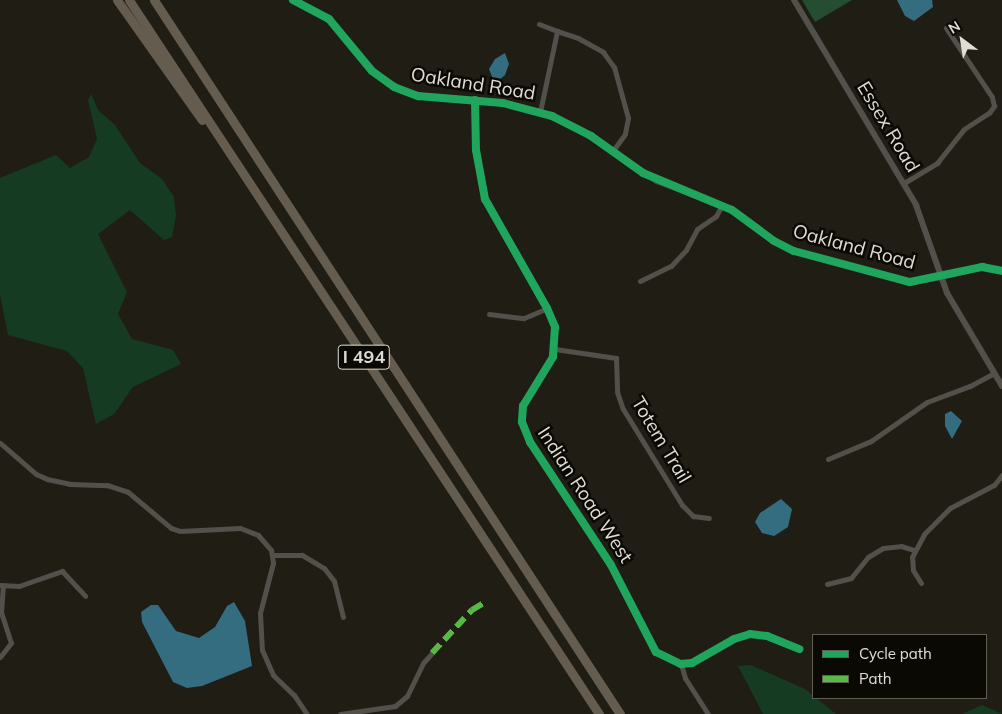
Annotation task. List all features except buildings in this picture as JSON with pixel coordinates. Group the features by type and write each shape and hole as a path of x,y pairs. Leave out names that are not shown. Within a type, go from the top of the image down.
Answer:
{"highway":[{"path":"117,0 191,107 220,139"},
{"name":"I 494","path":"130,0 599,714"},
{"name":"I 494","path":"154,0 620,714"},
{"path":"160,0 186,50"}],"street":[{"name":"Oakland Road","path":"293,0 329,19 372,71 394,87 426,97 475,100 540,112 578,129 657,181 722,206 794,250 910,282 940,277 1002,386"},
{"name":"Essex Road","path":"794,0 904,183 924,221 940,277"},
{"path":"539,24 578,38 612,62 628,118 625,134 612,152"},
{"path":"904,183 937,163 964,129 989,113 994,106 992,97 946,28"},
{"path":"540,112 557,31"},
{"path":"475,100 476,150 485,199 547,308 555,328 556,349"},
{"path":"640,281 671,266 680,258 697,229 716,216 722,206"},
{"path":"940,277 982,267 1002,271"},
{"path":"489,314 524,318 547,308"},
{"name":"Totem Trail","path":"556,349 616,358 617,392 623,409 682,505 694,516 709,518"},
{"name":"Indian Road West","path":"556,349 549,367 526,398 522,414 524,431 619,578 651,646 664,658 681,664"},
{"path":"828,459 871,441 927,402 970,386 994,373"},
{"path":"0,443 36,474 47,479 59,483 118,487 138,498 171,528 180,531 230,528 250,530 265,542 273,555 260,613 262,650 272,675 294,695 307,714"},
{"path":"921,583 914,570 914,550 924,534 943,514 994,486 1002,475"},
{"path":"828,584 851,578 868,557 883,548 901,546 914,550"},
{"path":"273,555 302,555 324,568 334,581 343,617"},
{"path":"0,657 11,643 1,612 2,585 19,586 58,570 67,573 85,596"},
{"path":"708,714 685,678 681,664 700,660 734,639 750,634 766,636 799,649"},
{"path":"340,714 395,706 407,696 422,663 432,653"}],"green space":[{"path":"802,0 852,0 815,22"},
{"path":"91,94 98,110 115,125 140,163 162,179 174,197 176,216 172,237 164,240 130,210 98,234 127,292 118,314 132,339 173,350 181,364 133,387 114,414 96,424 83,368 67,351 8,335 0,295 0,178 56,155 70,168 89,157 97,139 88,100"},
{"path":"751,665 805,689 812,695 812,699 817,699 836,714 763,714 738,666"},
{"path":"982,705 1002,714 962,714"}],"water":[{"path":"897,0 932,0 933,7 914,21 905,16"},
{"path":"505,53 509,64 505,75 498,81 493,79 489,69 495,59"},
{"path":"951,411 962,421 952,439 945,426 945,414"},
{"path":"781,499 792,509 788,527 774,536 762,533 755,522 760,513"},
{"path":"234,602 245,621 252,666 202,686 187,688 173,682 142,622 141,612 151,605 158,605 176,631 199,638 215,627 227,606"}],"marked path":[{"path":"432,653 472,610 487,601"}],"cycle path":[{"path":"293,0 329,19 372,71 394,87 418,96 503,103 552,116 591,136 643,173 732,210 774,241 794,251 910,282 982,267 1002,271"},
{"path":"475,100 476,150 485,199 547,308 555,327 553,357 523,406 522,422 530,442 611,565 656,652 681,664 692,663 734,639 750,634 767,636 799,649"}]}
